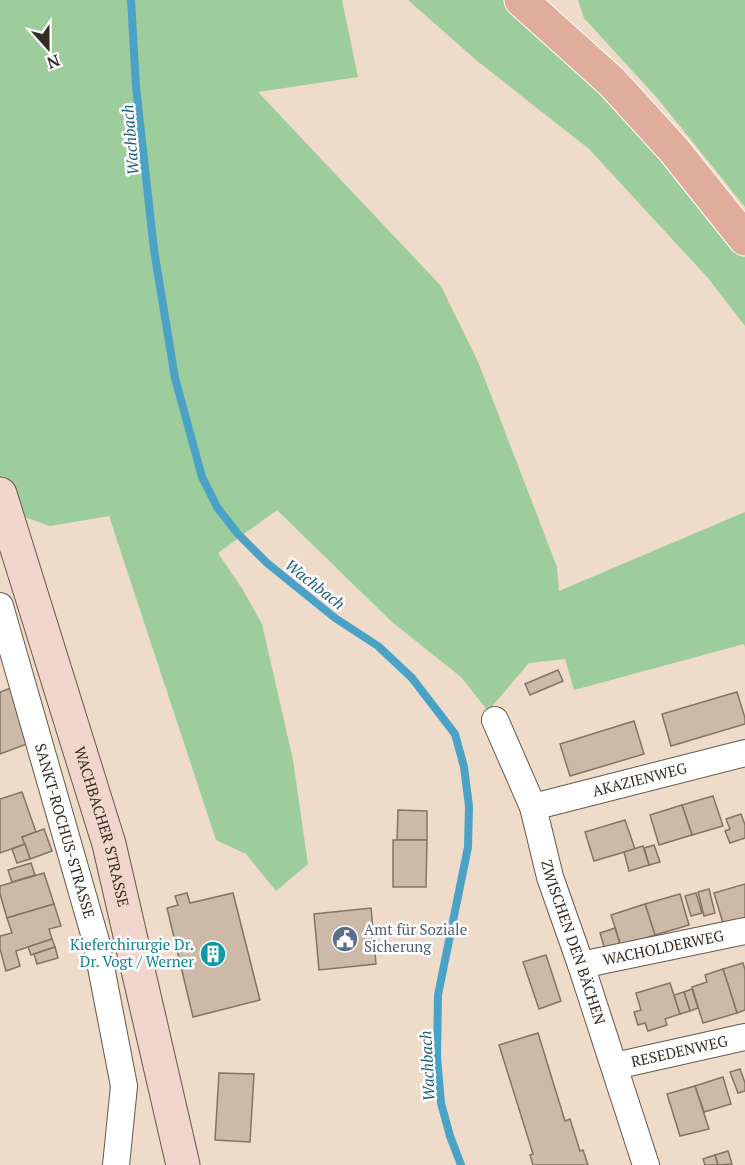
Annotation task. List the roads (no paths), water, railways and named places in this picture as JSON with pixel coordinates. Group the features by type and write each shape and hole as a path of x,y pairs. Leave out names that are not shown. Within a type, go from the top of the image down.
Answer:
{"main road":[{"path":"521,0 612,82 674,150 745,239"}],"street":[{"name":"WACHBACHER STRASSE","path":"0,494 109,844 183,1165"},
{"name":"SANKT-ROCHUS-STRASSE","path":"0,606 96,941 124,1086 116,1165"},
{"name":"ZWISCHEN DEN BÄCHEN","path":"495,720 532,807 550,877 615,1066 645,1165"},
{"name":"AKAZIENWEG","path":"532,807 745,753"},
{"name":"WACHOLDERWEG","path":"581,965 745,931"},
{"name":"RESEDENWEG","path":"615,1066 745,1037"}],"waterway":[{"name":"Wachbach","path":"131,0 136,87 154,250 175,378 202,477 217,507 238,534 267,563 335,618 378,646 412,678 455,734 464,767 469,806 468,847 438,995 437,1057 441,1103 461,1165"}],"place":[{"name":"Amt für Soziale Sicherung","path":"345,939"},
{"name":"Kieferchirurgie Dr. Dr. Vogt / Werner","path":"213,954"}]}
